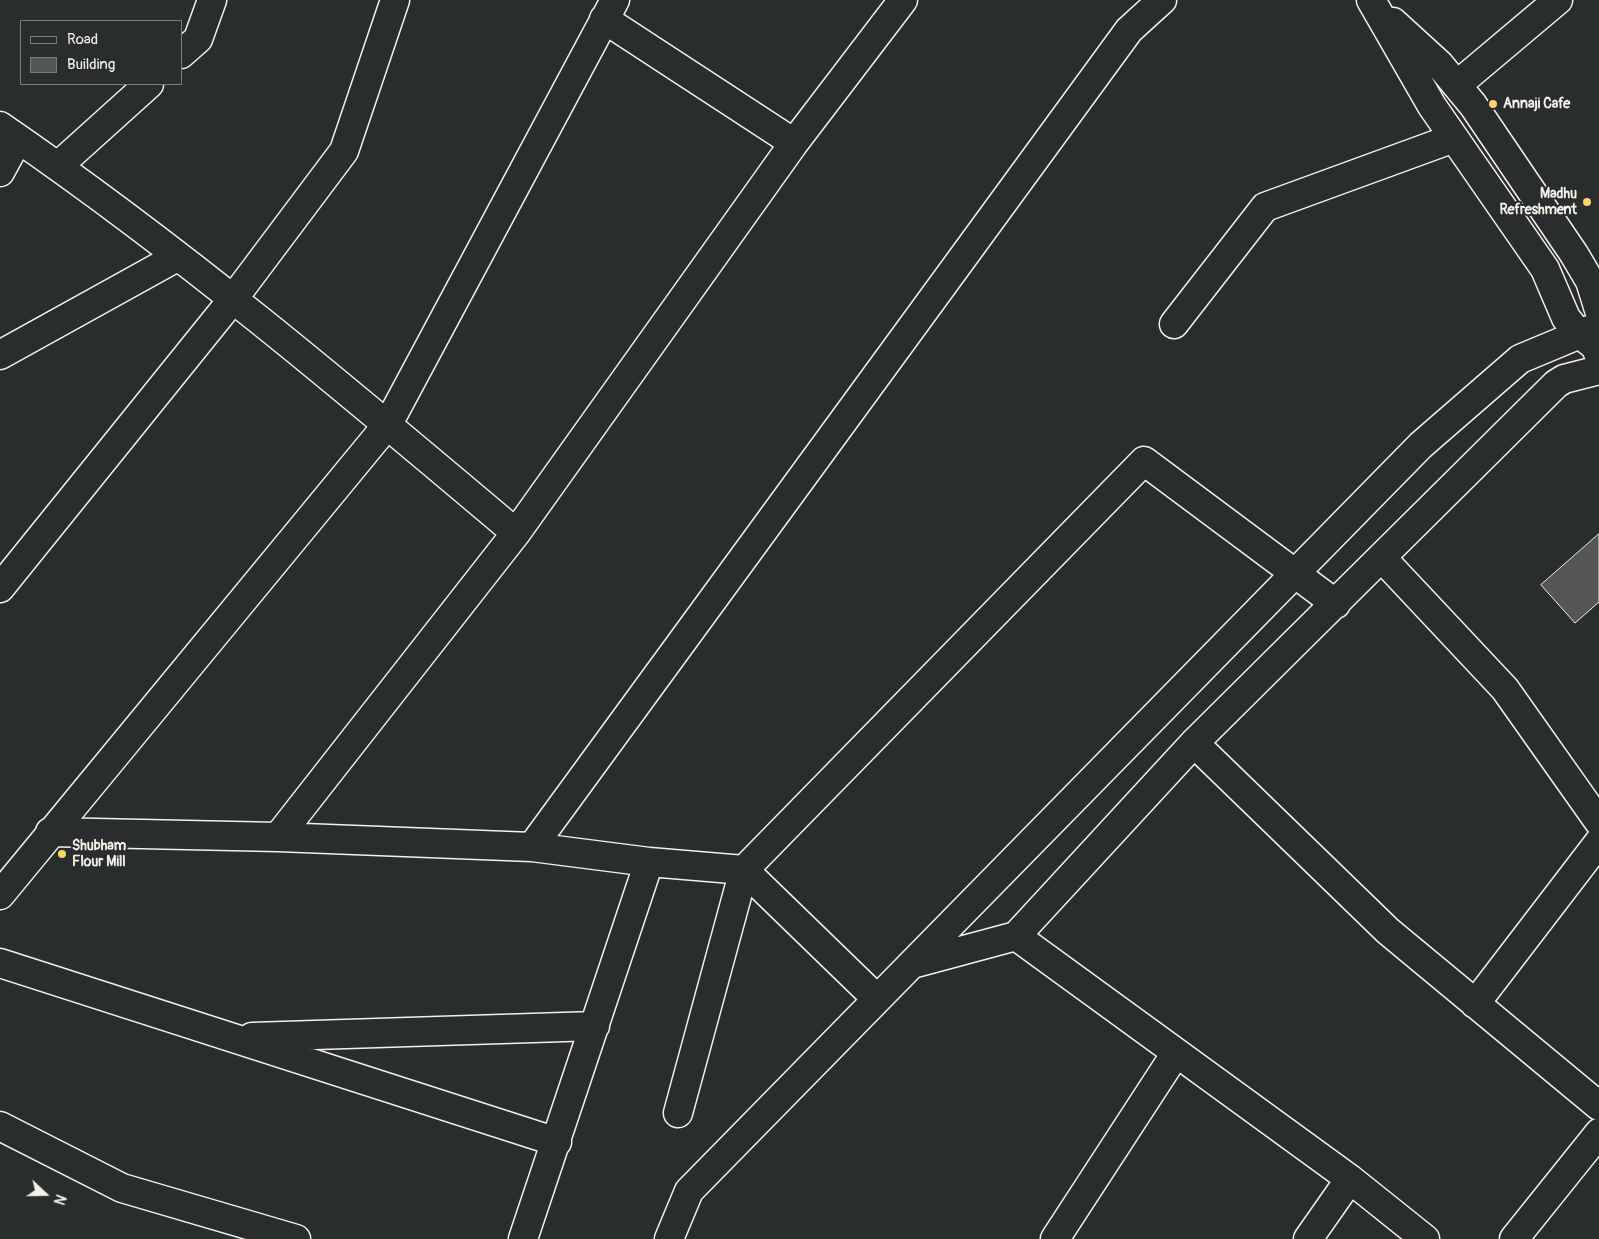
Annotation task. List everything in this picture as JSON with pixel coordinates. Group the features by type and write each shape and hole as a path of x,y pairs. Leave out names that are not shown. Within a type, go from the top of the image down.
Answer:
{"street":[{"path":"182,53 198,39 212,0"},
{"path":"5,572 233,299 344,151 395,0"},
{"path":"278,837 516,533 794,143 903,0"},
{"path":"532,847 1129,30 1162,0"},
{"path":"1456,85 1558,0"},
{"path":"1374,4 1439,64 1586,254 1590,281 1599,310"},
{"path":"1374,4 1432,106 1545,269 1591,340"},
{"path":"0,895 388,424 610,10 794,143"},
{"path":"58,166 148,85"},
{"path":"0,172 9,132 58,166 233,299 388,424 516,533"},
{"path":"1174,324 1265,207 1454,138"},
{"path":"0,355 177,257"},
{"path":"911,964 1016,936 1194,743 1564,378 1591,340"},
{"path":"669,1239 689,1191 1421,445 1520,359 1591,340"},
{"path":"678,1113 744,870 1144,460 1296,572 1336,604"},
{"path":"1382,558 1505,689 1599,822"},
{"path":"1194,743 1388,932 1599,1106"},
{"path":"50,832 278,837 532,847 649,862 744,870 876,999"},
{"path":"1475,1004 1599,842"},
{"path":"523,1239 649,862"},
{"path":"1016,936 1350,1179 1425,1239"},
{"path":"0,962 557,1142"},
{"path":"232,1037 595,1026"},
{"path":"1055,1239 1176,1053"},
{"path":"0,1126 122,1188 296,1239"},
{"path":"1514,1239 1599,1133"},
{"path":"1308,1239 1350,1179"}],"building":[{"path":"1599,534 1599,602 1575,623 1541,585"}],"place":[{"name":"Annaji Cafe","path":"1493,104"},
{"name":"Madhu Refreshment","path":"1587,202"},
{"name":"Shubham Flour Mill","path":"62,854"}]}
